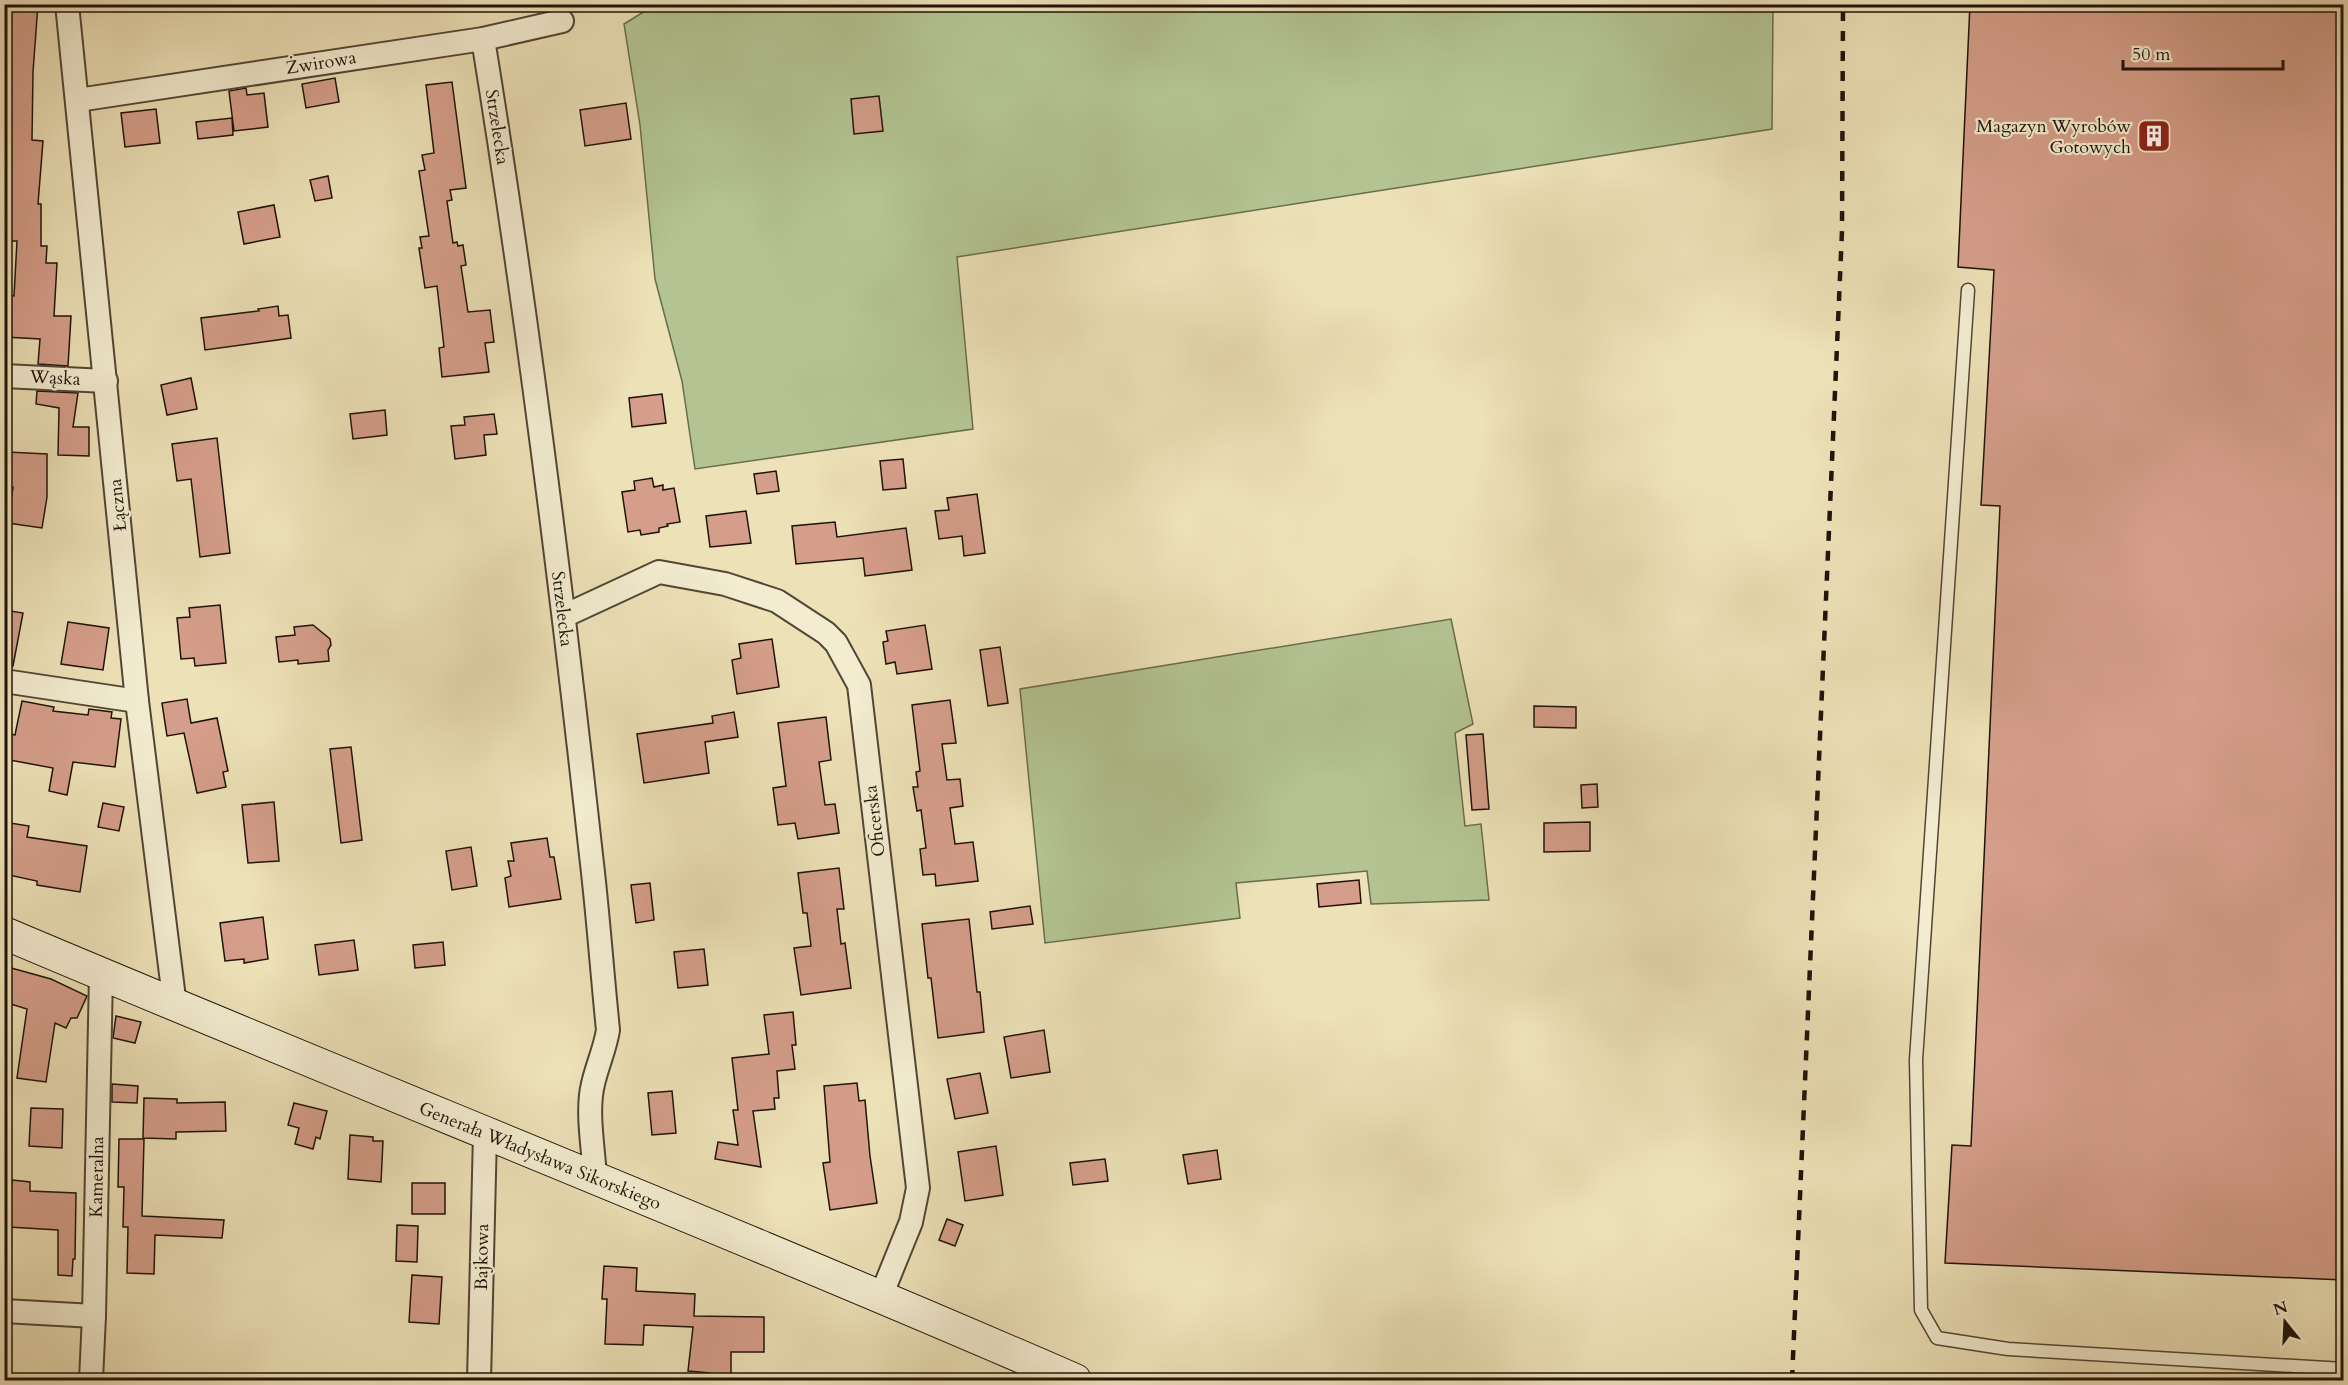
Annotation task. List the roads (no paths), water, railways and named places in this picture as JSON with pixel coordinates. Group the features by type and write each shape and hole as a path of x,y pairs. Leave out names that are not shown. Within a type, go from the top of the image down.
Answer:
{"street":[{"name":"Łączna","path":"67,4 137,701 175,1006"},
{"name":"Żwirowa","path":"78,100 483,39 562,21"},
{"name":"Strzelecka","path":"483,39 515,236 564,616 592,858 608,1030 606,1046 592,1086 591,1109 596,1179"},
{"name":"Wąska","path":"4,376 106,381"},
{"name":"Oficerska","path":"564,616 659,572 725,584 777,601 826,633 840,651 859,685 918,1188 911,1222 881,1296"},
{"path":"4,681 137,701"},
{"name":"Generała Władysława Sikorskiego","path":"4,933 175,1006 881,1296 1075,1380"},
{"name":"Kameralna","path":"91,1380 100,974"},
{"name":"Bajkowa","path":"479,1380 485,1134"},
{"path":"4,1311 94,1316"}],"lane":[{"path":"1968,290 1916,1060 1921,1310 1937,1338 2008,1349 2343,1369"}],"railway":[{"path":"1792,1380 1842,231 1843,4"}],"place":[{"name":"Magazyn Wyrobów Gotowych","path":"2154,136"}]}
